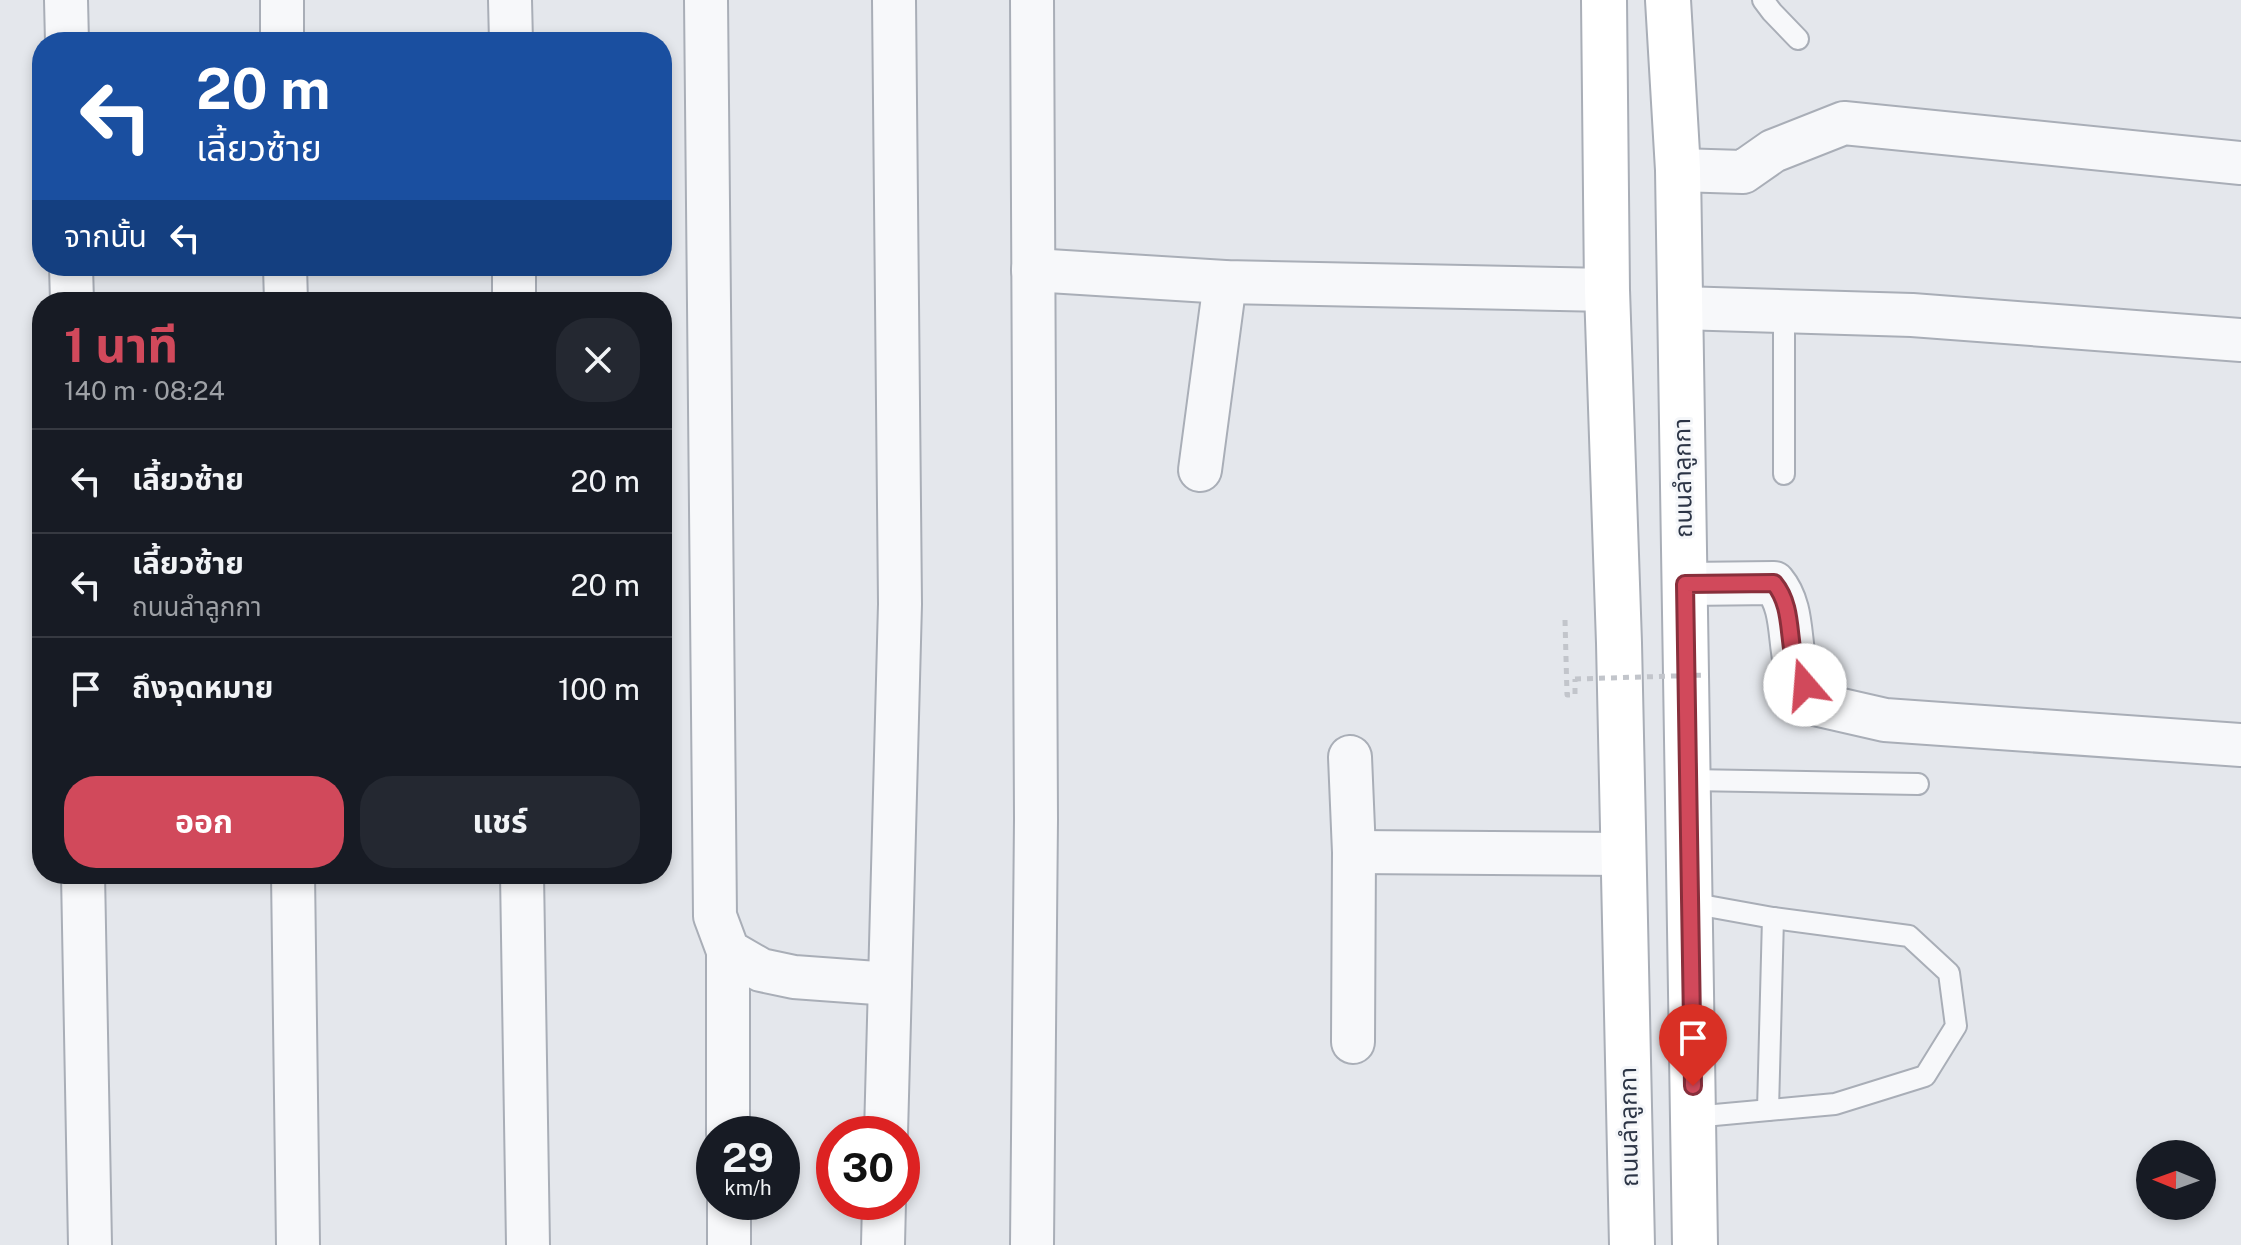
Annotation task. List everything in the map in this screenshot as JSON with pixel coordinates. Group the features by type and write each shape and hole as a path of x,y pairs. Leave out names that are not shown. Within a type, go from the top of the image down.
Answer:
{"main road":[{"name":"ถนนลำลูกกา","path":"1604,0 1607,290 1619,627 1632,1245"},
{"name":"ถนนลำลูกกา","path":"1607,290 1631,229 1628,0"},
{"name":"ถนนลำลูกกา","path":"1668,0 1678,170 1695,1245"}],"street":[{"path":"66,0 67,32"},
{"path":"282,0 282,32"},
{"path":"510,0 511,32"},
{"path":"706,0 715,916 728,951 728,1116"},
{"path":"886,1116 900,604 894,0"},
{"path":"1032,0 1036,835 1032,1245"},
{"path":"1678,170 1743,172 1773,151 1844,123 2241,163"},
{"path":"1033,270 1225,282 1607,290"},
{"path":"1200,470 1225,282"},
{"path":"1680,308 1912,315 2241,340"},
{"path":"1685,584 1774,583 1780,590 1789,619 1795,666 1815,704 1885,720 2241,745"},
{"path":"1350,757 1354,852 1353,1042"},
{"path":"1354,852 1624,854"},
{"path":"83,884 90,1245"},
{"path":"293,884 298,1245"},
{"path":"522,884 528,1245"},
{"path":"728,951 761,970 890,984"},
{"path":"729,1220 729,1245"},
{"path":"883,1245 884,1220"}],"lane":[{"path":"1763,0 1798,39"},
{"path":"1784,311 1784,474"},
{"path":"1688,780 1918,784"},
{"path":"1690,903 1773,918 1909,936 1949,973 1956,1026 1925,1076 1835,1104 1693,1117"},
{"path":"1768,1110 1773,918"}],"path":[{"path":"1565,620 1567,695 1575,695 1575,679 1707,675"}],"route":[{"path":"1693,1086 1685,584 1774,583 1780,590 1789,619 1795,666 1805,685"}]}
